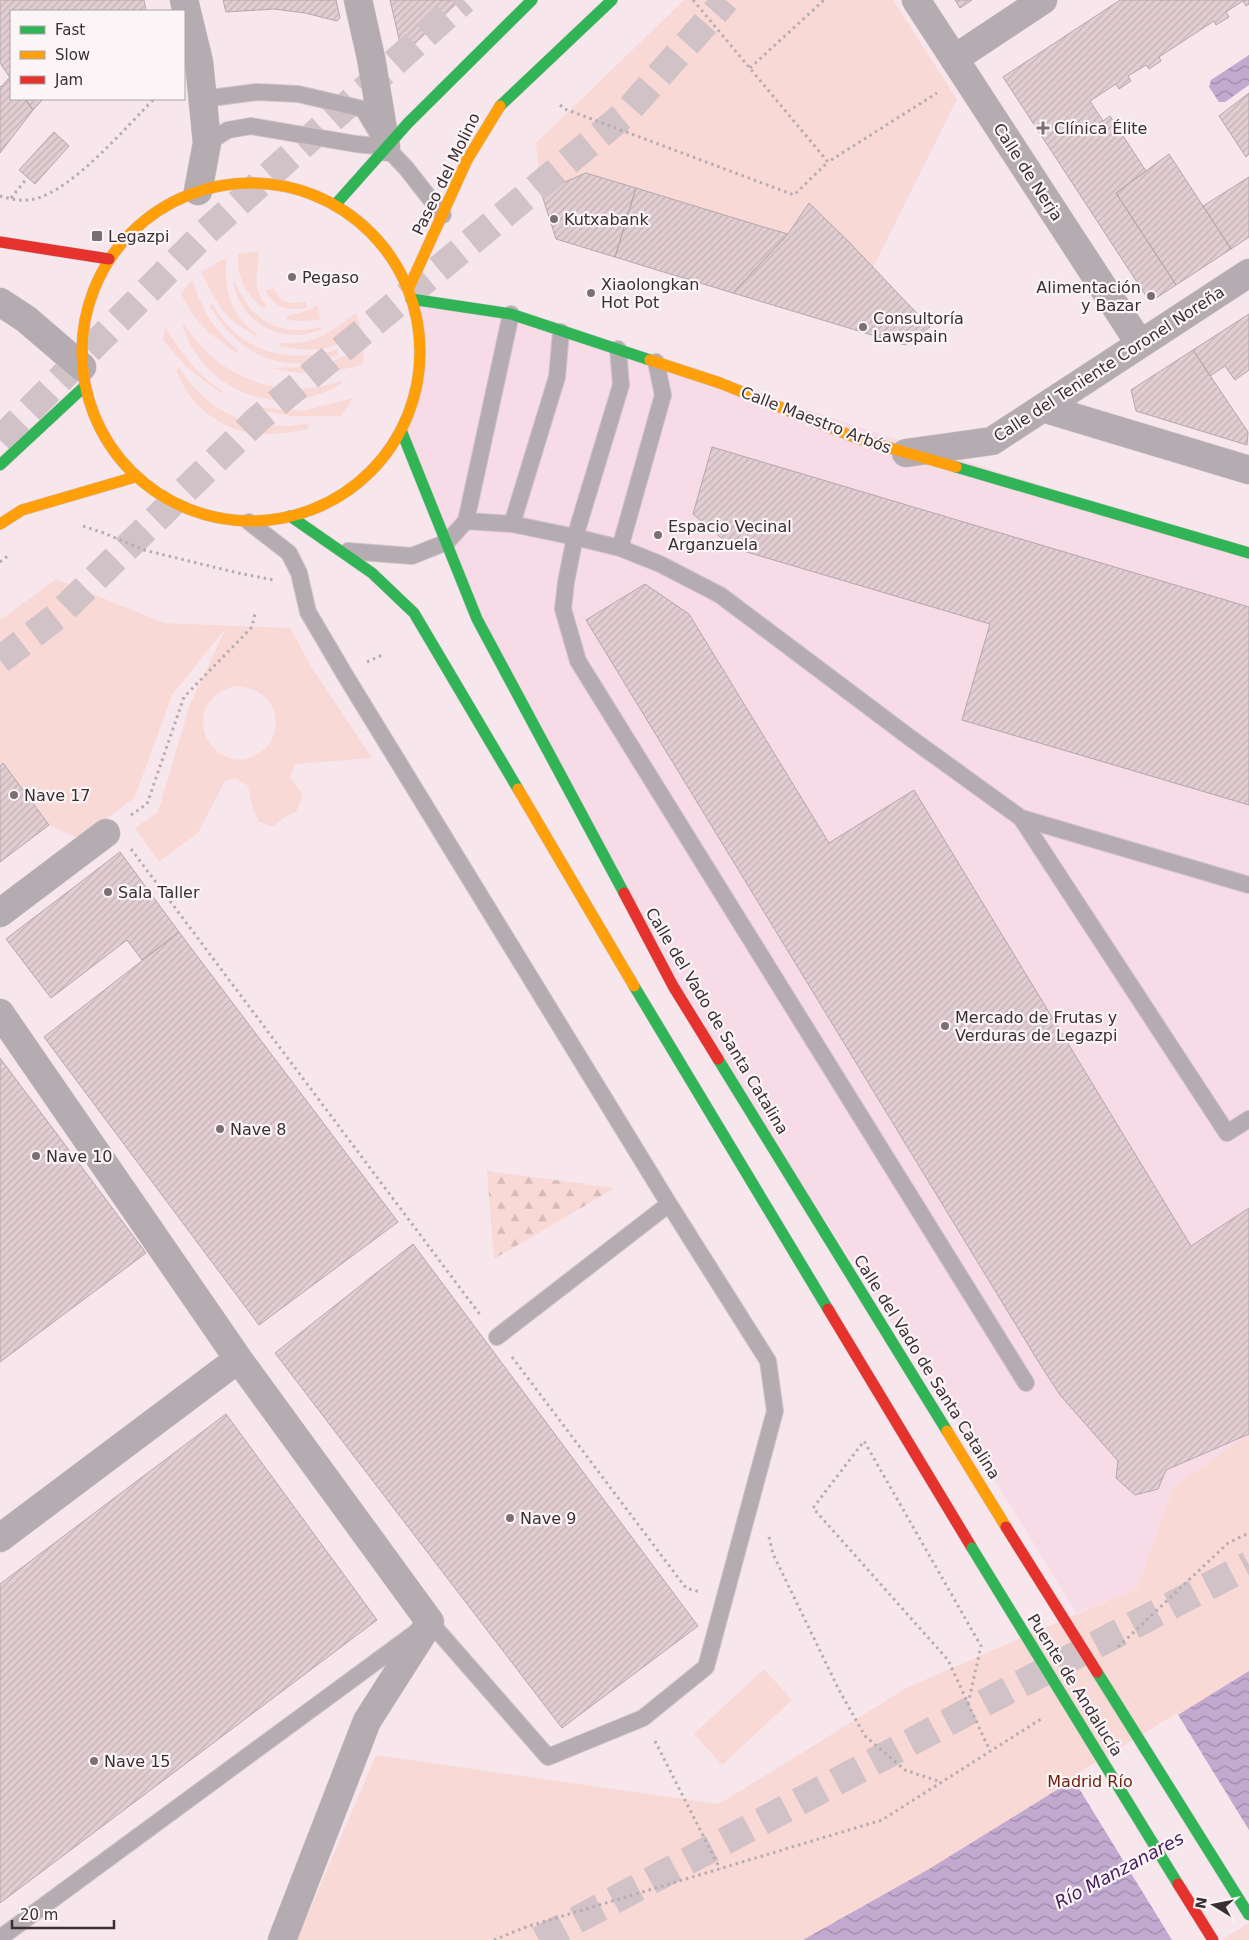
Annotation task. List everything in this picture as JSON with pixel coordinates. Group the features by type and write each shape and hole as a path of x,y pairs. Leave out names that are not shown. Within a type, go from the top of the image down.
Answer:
{"main road":[{"path":"335,205 386,147 458,72 532,0"},
{"name":"Paseo del Molino","path":"410,294 467,160 496,110 612,0"},
{"path":"233,184 268,184 303,191 335,205 358,221 379,241 396,264 410,294 419,334 420,371 412,405 401,430 381,460 355,485 325,504 290,516 249,522 228,520 188,510 135,477 112,450 95,420 83,377 82,338 95,284 109,259 138,228 168,205 198,191 233,184"},
{"path":"0,242 109,259"},
{"name":"Calle Maestro Arbós","path":"410,294 511,314 720,383 859,439 1060,496 1249,553"},
{"path":"0,465 83,377"},
{"name":"Calle del Vado de Santa Catalina","path":"401,430 477,619 673,986 1006,1527"},
{"path":"0,524 22,510 135,477"},
{"path":"290,516 338,550"},
{"name":"Puente de Andalucía","path":"338,550 372,573 414,613 637,992 972,1548 1214,1940"},
{"name":"Puente de Andalucía","path":"1006,1527 1249,1915"}],"street":[{"path":"184,0 199,62 204,99 207,143 198,191"},
{"path":"358,0 372,58 386,147"},
{"name":"Calle de Nerja","path":"916,0 1140,344"},
{"path":"954,59 1043,0"},
{"name":"Calle del Teniente Coronel Noreña","path":"906,453 992,441 1249,273"},
{"path":"0,302 26,319 83,377"},
{"path":"1043,408 1249,470"},
{"path":"0,913 111,830"},
{"path":"0,1014 239,1360 430,1622 367,1721 282,1940"},
{"path":"0,1538 239,1360"}],"lane":[{"path":"204,99 256,92 298,94 363,109 386,147 406,168 443,215"},
{"path":"207,143 228,130 251,126 356,144 386,147"},
{"path":"338,550 412,556 446,542 466,521 511,314"},
{"path":"512,524 557,377 561,332"},
{"path":"618,349 621,385 575,537 566,582 563,609 578,661 1026,1383"},
{"path":"620,548 663,395 656,362"},
{"path":"466,521 512,524 575,537 620,548 660,564 720,595 909,737 1021,818 1249,885"},
{"path":"0,1938 430,1622 548,1757 643,1718 706,1667 775,1411 768,1361 669,1204 308,612 299,574 289,553 249,522"},
{"path":"1021,818 1227,1133 1249,1119"},
{"path":"497,1337 669,1204"}],"path":[{"path":"693,0 828,162"},
{"path":"750,68 824,0"},
{"path":"560,105 565,109 794,195 828,162 937,93"},
{"path":"0,196 11,199 33,200 55,192 100,154 153,100"},
{"path":"11,199 28,177"},
{"path":"81,526 104,533 144,550 238,573 282,581"},
{"path":"0,562 15,551"},
{"path":"255,613 252,627 184,697 147,804 111,830 686,1588 724,1599"},
{"path":"968,1704 981,1646 864,1441 813,1508 948,1660 968,1704 990,1751"},
{"path":"1116,1649 1228,1543 1249,1532"},
{"path":"769,1535 773,1554 839,1690 865,1736 905,1770 941,1782"},
{"path":"494,1940 526,1927 882,1820 1046,1715"},
{"path":"643,1718 720,1869"}],"shaded area":[{"path":"411,299 511,314 1249,553 1249,1434 1174,1486 1137,1588 1076,1613 1010,1504 673,986 477,619 401,430 412,405 420,371 419,334"}],"green space":[{"path":"684,0 893,0 957,99 873,268 788,234 586,173 541,192 536,143"},
{"path":"259,251 256,279 258,292 266,305 265,309 247,292 241,278 238,262 238,254"},
{"path":"226,258 226,281 231,301 240,318 257,334 256,336 235,323 228,316 217,302 201,272"},
{"path":"192,280 209,318 221,334 238,350 236,353 208,332 193,315 181,294"},
{"path":"235,281 241,295 249,306 268,323 280,328 293,330 321,327 322,329 308,334 288,335 265,328 241,304 236,294 233,282"},
{"path":"273,288 279,297 286,302 306,302 306,308 293,309 278,305 265,291"},
{"path":"212,303 230,328 244,340 256,346 269,351 297,355 325,353 338,349 337,356 314,362 297,363 281,362 267,358 253,352 229,332 210,306"},
{"path":"317,305 321,320 287,320 287,316 309,310"},
{"path":"356,313 362,331 341,343 313,350 280,346 280,343 312,340 329,332"},
{"path":"184,323 198,342 214,358 233,371 253,381 275,387 297,389 343,380 330,390 296,400 262,398 245,393 230,386 216,376 203,363 190,343 182,324"},
{"path":"165,327 190,362 222,391 221,393 187,368 163,340"},
{"path":"364,347 363,364 339,370 307,373 271,368 327,364"},
{"path":"179,367 190,383 204,397 235,417 252,423 271,426 309,423 308,429 260,434 237,430 226,425 208,414 191,398 176,371"},
{"path":"353,398 342,416 291,416 259,410 260,407 303,411"},
{"path":"56,579 164,623 290,628 314,671 372,758 296,764 290,777 303,795 296,812 286,816 273,827 259,822 252,806 248,786 236,778 225,781 198,833 159,862 135,828 158,812 190,704 226,628 172,695 135,797 80,839 49,825 4,764 0,766 0,620","holes":["234,686 259,692 270,703 274,710 275,728 273,737 263,750 256,755 240,759 226,757 214,748 206,736 203,722 206,708 216,695"]},
{"path":"487,1171 615,1188 494,1259"},
{"name":"Madrid Río","path":"1249,1434 1249,1940 297,1940 376,1755 719,1804 908,1687 1137,1588 1174,1486"},
{"path":"764,1669 792,1700 722,1765 694,1734"}],"water":[{"path":"1249,55 1249,85 1225,102 1219,102 1209,87 1211,80"},
{"name":"Río Manzanares","path":"1249,1671 1249,1920 1216,1940 803,1940 929,1869"}],"pier":[{"path":"1177,1713 1249,1830 1249,1923 1221,1940 1172,1940 1072,1777"}],"building":[{"path":"0,0 144,0 146,10 10,10 10,78 0,63"},
{"path":"223,0 336,0 340,18 337,21 305,13 274,9 226,12"},
{"path":"390,0 460,0 407,51 400,43"},
{"path":"955,0 972,0 960,8"},
{"path":"1120,0 1249,0 1249,4 1246,6 1243,1 1226,12 1229,17 1216,25 1214,21 1159,57 1161,61 1149,69 1146,65 1128,76 1131,81 1119,89 1116,84 1090,101 1103,121 1110,116 1146,171 1116,193 1176,285 1150,302 1003,77"},
{"path":"10,77 10,100 26,100 33,110 0,153 0,86"},
{"path":"1249,93 1249,154 1246,157 1219,116"},
{"path":"26,100 42,100 33,110"},
{"path":"54,132 69,146 35,184 19,170"},
{"path":"1169,154 1231,249 1176,285 1116,193"},
{"path":"586,173 636,188 615,257 556,239 541,192"},
{"path":"1249,177 1249,237 1231,249 1203,206"},
{"path":"636,188 788,234 733,293 615,257"},
{"path":"809,203 930,327 905,345 733,293 788,234"},
{"path":"1249,314 1249,370 1235,380 1225,366 1210,376 1193,350"},
{"path":"1193,350 1248,432 1247,445 1136,411 1131,390"},
{"path":"712,447 1249,607 1249,805 962,720 990,624 733,548 693,514"},
{"name":"Mercado de Frutas y Verduras de Legazpi","path":"645,584 689,614 829,843 914,790 1191,1246 1249,1208 1249,1434 1166,1470 1158,1489 1135,1495 1116,1478 1118,1461 1060,1395 1038,1361 586,620"},
{"name":"Nave 17","path":"3,763 49,825 0,862 0,766"},
{"name":"Sala Taller","path":"120,852 179,932 142,960 127,940 51,998 6,939"},
{"name":"Nave 8","path":"179,932 398,1222 259,1325 44,1037"},
{"name":"Nave 10","path":"0,1058 146,1253 0,1362"},
{"name":"Nave 9","path":"413,1244 698,1626 562,1728 275,1353"},
{"name":"Nave 15","path":"226,1414 377,1620 0,1903 0,1584"}],"tunnel":[{"path":"0,440 206,232 464,0"},
{"path":"0,660 57,616 258,419 625,114 726,0"},
{"path":"539,1940 986,1702 1249,1565"}],"traffic: fast":[{"path":"335,205 408,123 532,0"},
{"path":"500,106 612,0"},
{"path":"411,299 511,314 650,360"},
{"path":"0,465 85,386"},
{"path":"401,430 477,619 624,893"},
{"path":"956,467 1249,553"},
{"path":"290,516 372,573 414,613 518,789"},
{"path":"634,986 828,1309"},
{"path":"718,1059 947,1431"},
{"path":"972,1548 1178,1884"},
{"path":"1097,1672 1249,1915"}],"traffic: slow":[{"path":"408,290 467,160 500,106"},
{"path":"251,183 284,186 300,190 331,203 358,221 382,245 400,272 413,303 417,319 420,352 417,385 413,401 400,432 382,459 358,483 331,501 300,514 284,518 251,521 218,518 202,514 171,501 144,483 120,459 102,432 89,401 85,385 82,352 85,319 89,303 102,272 120,245 144,221 171,203 202,190 218,186 251,183"},
{"path":"650,360 720,383 859,439 956,467"},
{"path":"0,524 22,510 135,477"},
{"path":"518,789 634,986"},
{"path":"947,1431 1006,1527"}],"traffic: jam":[{"path":"0,242 109,259"},
{"path":"624,893 673,986 718,1059"},
{"path":"828,1309 972,1548"},
{"path":"1006,1527 1097,1672"},
{"path":"1178,1884 1213,1940"}],"place":[{"name":"Clínica Élite","path":"1043,128"},
{"name":"Kutxabank","path":"554,219"},
{"name":"Legazpi","path":"97,236"},
{"name":"Pegaso","path":"292,277"},
{"name":"Xiaolongkan Hot Pot","path":"591,293"},
{"name":"Alimentación y Bazar","path":"1151,296"},
{"name":"Consultoría Lawspain","path":"863,327"},
{"name":"Espacio Vecinal Arganzuela","path":"658,535"},
{"name":"Nave 17","path":"14,795"},
{"name":"Sala Taller","path":"108,892"},
{"name":"Mercado de Frutas y Verduras de Legazpi","path":"945,1026"},
{"name":"Nave 8","path":"220,1129"},
{"name":"Nave 10","path":"36,1156"},
{"name":"Nave 9","path":"510,1518"},
{"name":"Nave 15","path":"94,1761"}]}
